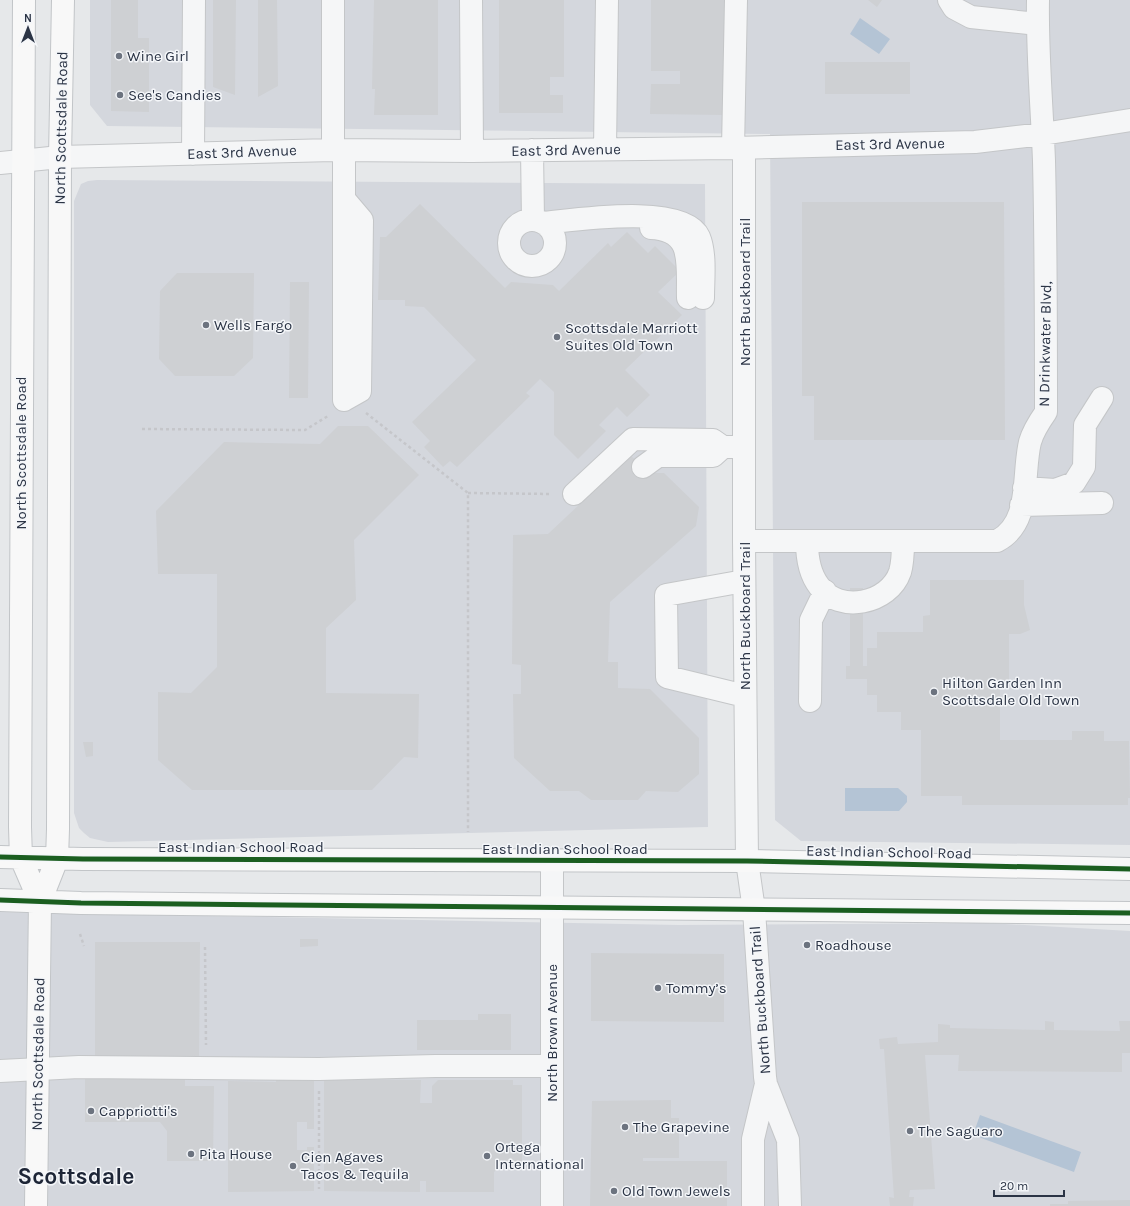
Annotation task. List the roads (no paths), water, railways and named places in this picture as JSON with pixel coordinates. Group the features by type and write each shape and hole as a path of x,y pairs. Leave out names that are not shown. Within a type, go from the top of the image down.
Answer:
{"main road":[{"name":"North Scottsdale Road","path":"24,0 23,161 10,858 40,902"},
{"name":"North Scottsdale Road","path":"36,1206 40,902 57,859 60,157 63,0"},
{"name":"East Indian School Road","path":"10,858 747,861 1130,869"},
{"path":"0,900 40,902 551,908 1130,913"}],"street":[{"path":"193,154 194,0"},
{"path":"333,0 338,150 345,200 345,409"},
{"path":"471,0 472,151"},
{"path":"605,149 607,0"},
{"name":"North Buckboard Trail","path":"736,0 739,148 734,447 744,541 747,861 754,910 766,1084 753,1139 753,1206"},
{"path":"949,0 954,8 971,17 1038,24"},
{"name":"N Drinkwater Blvd,","path":"744,541 998,541 1006,537 1020,516 1030,442 1036,426 1046,412 1046,242 1043,134 1037,52 1038,0"},
{"name":"East 3rd Avenue","path":"0,163 60,157 338,150 472,151 739,148 975,142 1043,134 1130,120"},
{"path":"532,150 538,222 665,217 682,222 692,227 699,237 702,255 696,298"},
{"path":"1022,497 1055,490 1074,483 1084,467 1085,425 1102,398"},
{"path":"574,494 633,439 713,440 734,447"},
{"path":"643,467 658,456 713,456 734,447"},
{"path":"1022,497 1102,503"},
{"path":"807,542 807,558 811,574 820,588 832,597 847,603 864,602 879,597 892,587 900,573 903,557 903,541"},
{"path":"744,581 666,594 666,610 667,677 745,696"},
{"path":"810,701 811,620 824,591"},
{"name":"North Brown Avenue","path":"552,861 552,1206"},
{"path":"0,1071 79,1067 319,1069 435,1066 552,1066"},
{"name":"North Buckboard Trail","path":"766,1084 788,1140 790,1206"}],"water":[{"path":"860,18 890,39 879,54 850,34"},
{"path":"845,788 898,788 907,796 907,802 899,811 845,811"},
{"path":"980,1115 1081,1152 1074,1172 973,1135"}],"place":[{"name":"Wine Girl","path":"119,56"},
{"name":"See's Candies","path":"120,95"},
{"name":"Wells Fargo","path":"206,325"},
{"name":"Scottsdale Marriott Suites Old Town","path":"557,337"},
{"name":"Hilton Garden Inn Scottsdale Old Town","path":"934,692"},
{"name":"Roadhouse","path":"807,945"},
{"name":"Tommy’s","path":"658,988"},
{"name":"Cappriotti's","path":"91,1111"},
{"name":"The Grapevine","path":"625,1127"},
{"name":"The Saguaro","path":"910,1131"},
{"name":"Pita House","path":"191,1154"},
{"name":"Ortega International","path":"487,1156"},
{"name":"Cien Agaves Tacos & Tequila","path":"293,1166"},
{"name":"Old Town Jewels","path":"614,1191"}],"district":[{"name":"Scottsdale","path":"76,1176"}]}
